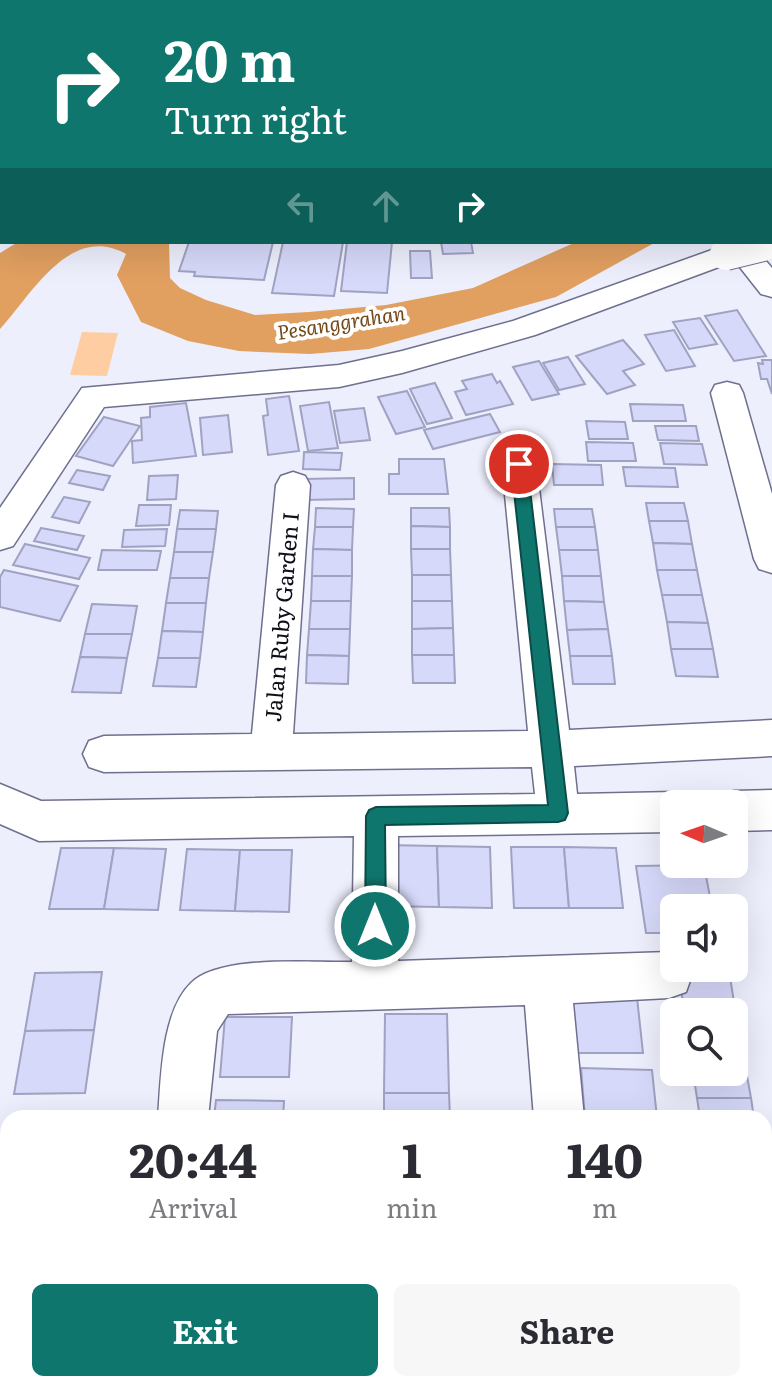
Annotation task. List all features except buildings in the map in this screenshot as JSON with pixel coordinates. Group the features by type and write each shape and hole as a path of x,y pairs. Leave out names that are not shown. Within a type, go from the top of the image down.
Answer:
{"street":[{"path":"0,536 94,396 339,376 402,362 524,328 749,246 772,287"},
{"path":"727,393 772,559"},
{"path":"519,464 558,813"},
{"name":"Jalan Ruby Garden I","path":"271,750 293,485"},
{"path":"104,754 549,749 772,738"},
{"path":"0,803 20,828 376,816 660,812"},
{"path":"748,811 772,810"},
{"path":"375,983 376,816"},
{"path":"184,1110 191,1036 199,1009 215,994 242,988 660,975"},
{"path":"547,981 558,1110"}],"shaded area":[{"path":"82,332 118,333 107,376 70,375"}],"water":[{"name":"Pesanggrahan","path":"15,244 169,244 170,278 180,288 206,300 255,315 386,305 473,288 572,244 652,244 556,297 369,349 310,354 239,351 188,341 141,322 117,275 126,254 106,247 87,248 70,255 54,267 0,329 0,253"}],"route":[{"path":"375,926 376,816 558,813 519,464"}]}
